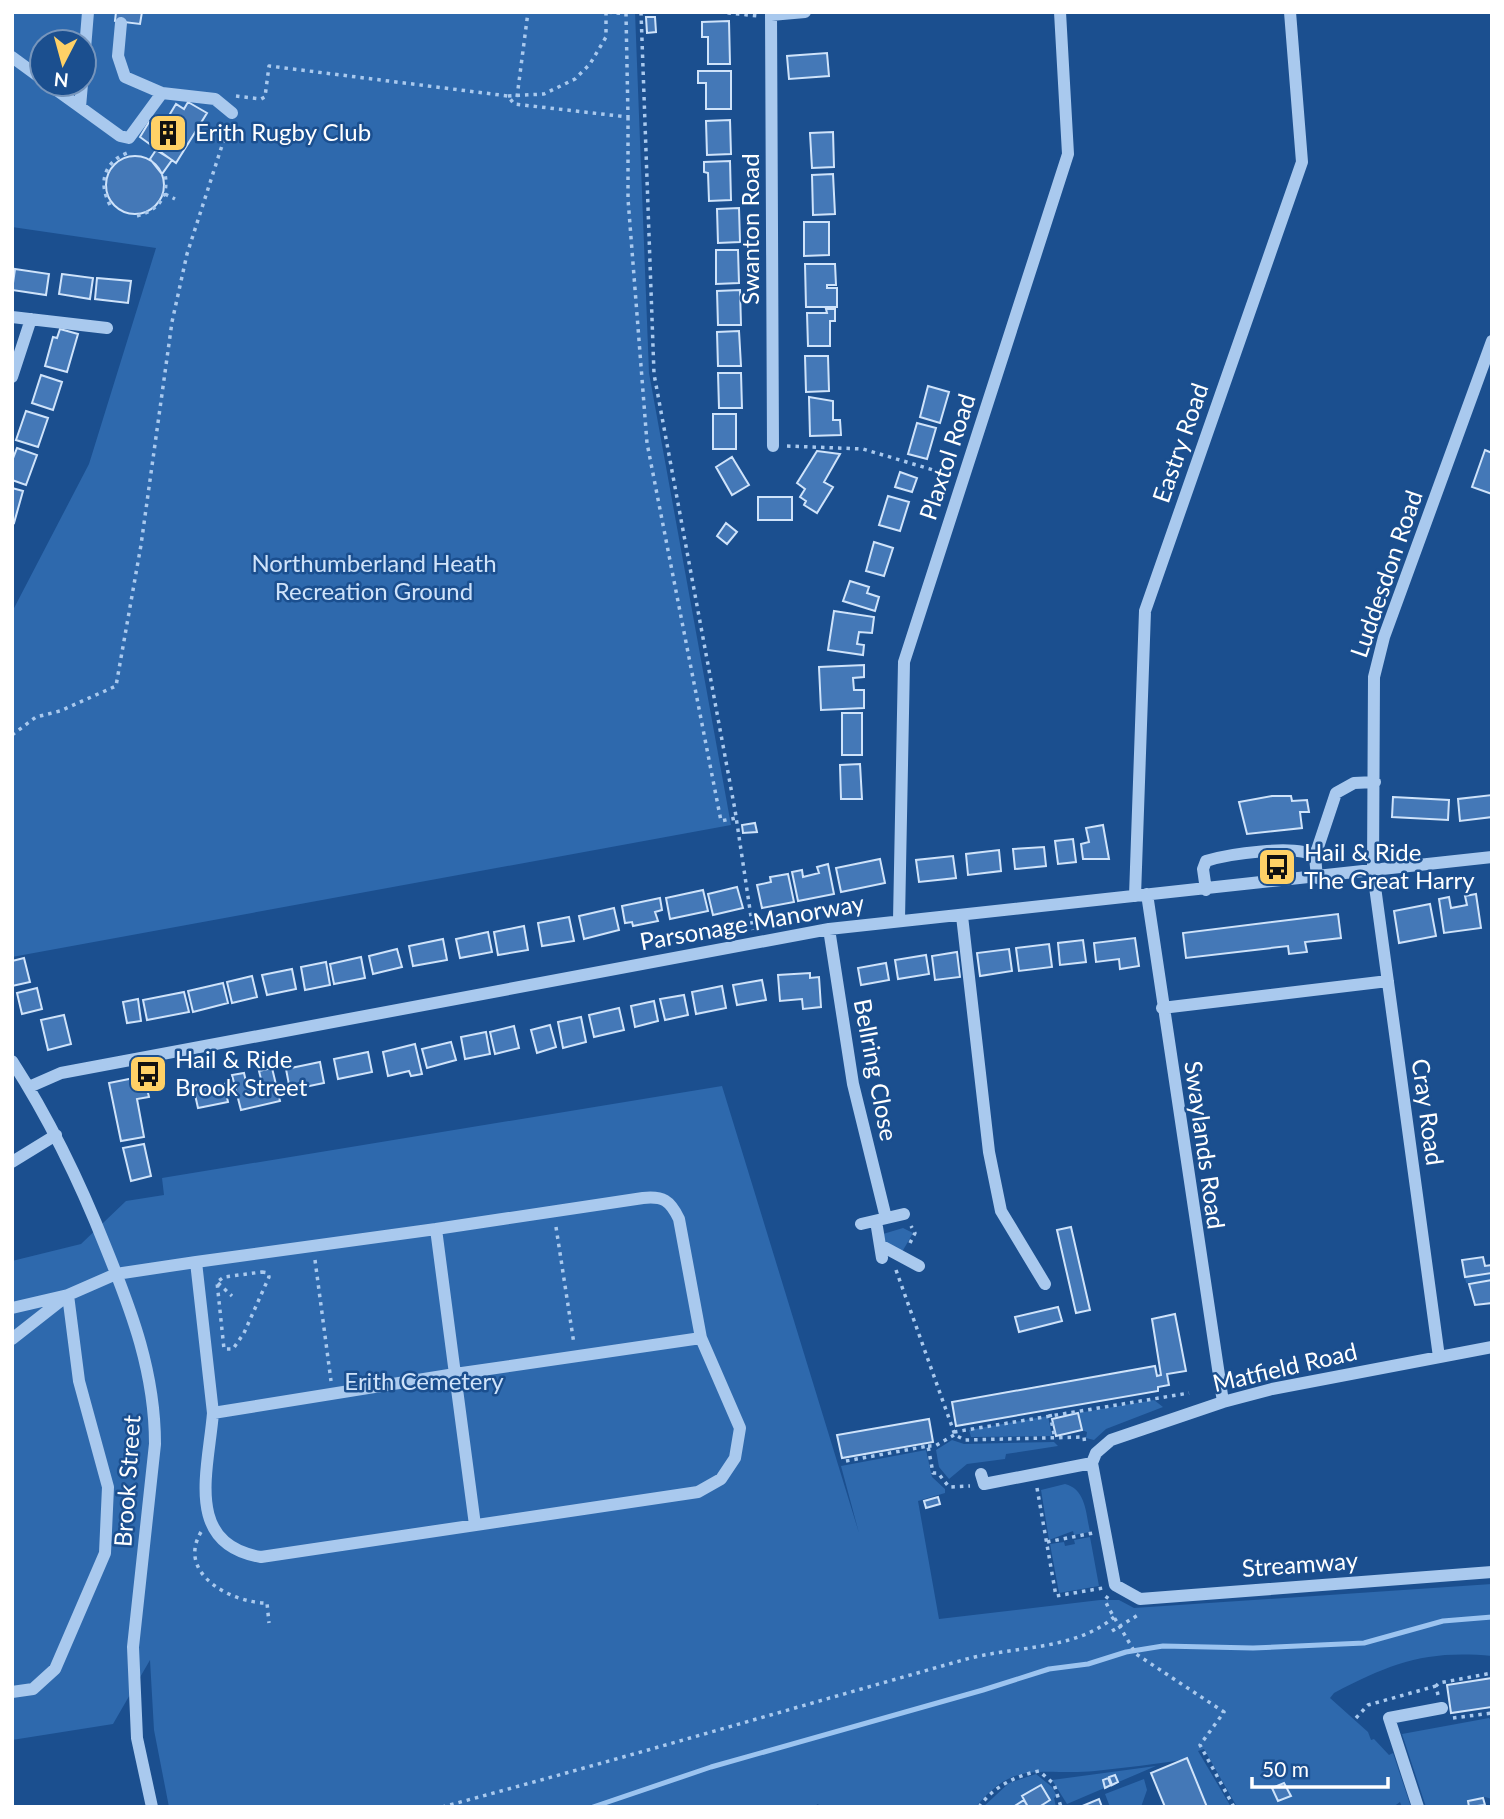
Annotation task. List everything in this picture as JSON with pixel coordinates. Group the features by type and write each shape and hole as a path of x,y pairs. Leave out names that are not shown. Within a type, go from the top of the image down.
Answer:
{"street":[{"path":"771,14 805,12"},
{"name":"Plaxtol Road","path":"899,920 904,662 1068,154 1060,12"},
{"name":"Eastry Road","path":"1141,895 1145,611 1301,162 1290,12"},
{"name":"Swanton Road","path":"771,14 773,446"},
{"path":"121,23 118,56 125,77 162,93 215,99 232,113"},
{"path":"12,57 28,69"},
{"path":"67,98 120,136 129,138 162,93"},
{"path":"80,107 81,98"},
{"path":"12,317 107,328"},
{"path":"12,377 31,319"},
{"name":"Luddesdon Road","path":"1373,872 1374,677 1381,650 1492,341"},
{"path":"1317,878 1315,856 1336,793 1354,783 1375,782"},
{"path":"1206,890 1203,869 1206,861 1255,853 1307,851 1315,856"},
{"name":"Parsonage Manorway","path":"29,1087 61,1073 828,929 1492,857"},
{"name":"Cray Road","path":"1373,872 1439,1357"},
{"name":"Swaylands Road","path":"1141,895 1163,1009 1223,1402"},
{"path":"962,916 984,1115 1001,1210 1045,1284"},
{"name":"Bellring Close","path":"828,929 853,1084 881,1219 881,1252"},
{"path":"1163,1009 1388,981"},
{"name":"Brook Street","path":"12,1061 56,1135 116,1274 148,1367 155,1412 149,1518 133,1647 138,1738 152,1807"},
{"path":"12,1162 56,1135"},
{"path":"12,1308 68,1295 116,1274 196,1262 660,1196 673,1205 679,1219 701,1338 740,1428 735,1458 721,1479 698,1492 261,1557 238,1553 223,1543 208,1520 206,1491 213,1413 196,1262"},
{"path":"861,1224 904,1214"},
{"path":"436,1228 475,1525"},
{"path":"881,1252 919,1266"},
{"path":"12,1339 68,1295"},
{"path":"12,1692 33,1689 55,1669 105,1553 108,1488 79,1381 68,1295"},
{"path":"213,1413 701,1338"},
{"name":"Matfield Road","path":"1094,1458 1111,1440 1223,1402 1272,1389 1492,1347"},
{"path":"983,1479 1035,1474 1094,1458 1115,1586"},
{"name":"Streamway","path":"1115,1586 1140,1599 1492,1572"},
{"path":"1418,1807 1389,1718 1441,1708"}],"path":[{"path":"517,97 528,12"},
{"path":"209,99 217,93 261,99 265,97 269,66 517,97 544,94 575,79 590,64 606,37 607,12 626,15 629,226 647,443 721,821 736,818"},
{"path":"641,12 654,374 736,818 755,943"},
{"path":"719,12 771,14"},
{"path":"12,735 36,717 60,711 116,686 141,545 172,321 187,254 237,96"},
{"path":"508,96 514,104 628,117"},
{"path":"110,205 103,183 105,172 111,163 128,153 129,138"},
{"path":"137,216 157,206 165,194 165,174"},
{"path":"165,194 175,200"},
{"path":"773,446 863,449 962,478"},
{"path":"554,1211 576,1356"},
{"path":"313,1246 333,1394"},
{"path":"881,1252 895,1270 954,1433 965,1440 1083,1437 1085,1451 1094,1458"},
{"path":"268,1273 265,1287 244,1333 228,1350 222,1345 218,1282 224,1277 268,1273"},
{"path":"846,1461 935,1446 954,1433 1049,1414 1056,1416 1158,1396 1159,1400 1189,1393"},
{"path":"1049,1414 1055,1439"},
{"path":"928,1446 933,1473 938,1473 948,1487 983,1479"},
{"path":"1035,1474 1056,1596 1115,1586"},
{"path":"208,1520 198,1538 195,1556 198,1570 235,1599 267,1603 269,1623"},
{"path":"1047,1542 1105,1531"},
{"path":"1115,1586 1105,1600 1136,1654 1224,1712 1200,1745 1234,1807"},
{"path":"443,1807 662,1748 964,1660 1085,1634 1114,1617"},
{"path":"1112,1631 1120,1627"},
{"path":"1356,1718 1368,1705 1439,1683 1492,1673"},
{"path":"1436,1686 1445,1719 1492,1713"},
{"path":"979,1807 991,1792 1007,1782 1039,1772 1054,1784 1061,1807"}],"green space":[{"name":"Northumberland Heath Recreation Ground","path":"12,12 635,12 649,373 731,825 12,957 12,612 89,464 156,248 12,227"},
{"name":"Erith Cemetery","path":"722,1086 859,1533 841,1466 926,1450 932,1477 945,1489 945,1493 918,1501 939,1619 1100,1600 1119,1600 1134,1608 1492,1584 1492,1656 1447,1655 1410,1661 1374,1674 1334,1693 1330,1698 1368,1732 1371,1740 1374,1739 1389,1755 1393,1753 1411,1807 1402,1807 1400,1802 1393,1807 1237,1807 1204,1749 1198,1751 1231,1807 1206,1807 1183,1760 1095,1771 1031,1772 1017,1775 1004,1781 976,1807 820,1807 818,1804 813,1807 169,1807 154,1730 150,1660 113,1724 12,1740 12,1261 81,1244 126,1201 164,1195 162,1178"},
{"path":"903,1228 913,1233 902,1252 884,1242 883,1234"},
{"path":"1492,1273 1492,1280 1466,1283 1465,1277"},
{"path":"1154,1400 1163,1407 1106,1429 1094,1440 1086,1438 1087,1432 1082,1430 1078,1413"},
{"path":"1048,1416 1052,1436 971,1437 969,1430"},
{"path":"952,1440 964,1444 1054,1442 1058,1446 1006,1454 1005,1459 967,1464 949,1479 939,1467 936,1450"},
{"path":"1065,1484 1077,1491 1081,1497 1090,1532 1074,1535 1073,1531 1049,1540 1041,1490"},
{"path":"1090,1537 1099,1586 1059,1593 1050,1544 1064,1542 1065,1546 1075,1544 1074,1540"},
{"path":"1489,1718 1492,1722 1492,1799 1485,1797 1468,1801 1469,1807 1426,1807 1402,1734"},
{"path":"1156,1766 1067,1804 1052,1780"},
{"path":"1036,1774 1052,1787 1057,1796 1054,1798 1056,1807 1039,1807 1050,1800 1041,1785 1022,1796 1024,1800 1013,1807 983,1807 1009,1783"},
{"path":"1144,1779 1147,1790 1141,1807 1110,1807 1105,1794"}],"building":[{"path":"116,12 142,12 140,24 115,21"},
{"path":"646,17 655,17 656,32 647,33"},
{"path":"729,21 730,64 708,64 708,37 702,37 702,22"},
{"path":"827,53 829,76 789,79 787,56"},
{"path":"698,71 731,71 731,109 706,109 706,83 698,83"},
{"name":"Erith Rugby Club","path":"188,102 207,113 176,163 140,137 149,122 161,129 176,104 184,109"},
{"path":"730,120 731,154 707,155 706,121"},
{"path":"833,132 834,167 812,168 810,133"},
{"path":"156,150 172,160 162,174 150,159"},
{"path":"129,156 141,156 156,164 164,179 164,191 156,206 141,214 129,214 114,206 106,191 106,179 114,164"},
{"path":"730,161 731,200 709,201 708,173 704,172 704,162"},
{"path":"833,174 835,214 813,215 812,175"},
{"path":"739,208 740,242 718,243 717,209"},
{"path":"804,222 829,222 829,255 804,256"},
{"path":"716,250 738,250 739,283 716,284"},
{"path":"805,264 835,264 836,285 827,285 827,288 837,288 837,307 806,307"},
{"path":"15,269 49,274 46,295 12,290"},
{"path":"62,274 93,278 90,299 59,294"},
{"path":"97,278 131,281 128,303 95,299"},
{"path":"740,290 741,325 718,325 717,291"},
{"path":"826,309 835,309 835,321 830,321 830,346 808,346 807,313 827,313"},
{"path":"60,329 78,334 67,372 45,366 53,337 57,338"},
{"path":"739,331 741,366 718,366 717,332"},
{"path":"805,356 828,356 829,391 806,392"},
{"path":"718,373 741,373 742,408 719,408"},
{"path":"41,375 62,382 53,410 32,403"},
{"path":"928,386 949,392 940,423 920,417"},
{"path":"809,397 833,401 833,420 840,420 841,435 810,436"},
{"path":"26,411 48,418 38,447 16,440"},
{"path":"713,414 736,414 736,449 713,449"},
{"path":"917,423 936,428 927,459 908,454"},
{"path":"17,448 37,455 26,485 12,480 12,461"},
{"path":"1485,450 1492,453 1492,494 1472,487"},
{"path":"817,451 840,454 824,482 833,487 817,513 804,505 806,501 800,497 805,489 797,483"},
{"path":"732,457 749,485 732,495 716,467"},
{"path":"900,472 917,478 912,492 895,487"},
{"path":"12,488 23,491 14,523 12,522"},
{"path":"888,496 909,502 900,531 879,525"},
{"path":"758,497 792,497 792,520 758,520"},
{"path":"726,523 737,532 727,544 717,536"},
{"path":"874,542 893,548 884,576 866,571"},
{"path":"850,581 869,587 867,593 879,597 875,611 843,601"},
{"path":"834,611 874,617 872,633 859,632 857,644 864,645 863,655 828,650"},
{"path":"864,665 864,677 853,678 854,690 864,690 864,708 821,710 819,667"},
{"path":"842,713 862,713 862,755 842,755"},
{"path":"860,764 862,799 841,799 840,765"},
{"path":"1492,795 1492,817 1460,821 1458,799"},
{"path":"1272,796 1291,796 1292,801 1307,800 1309,812 1300,812 1302,828 1247,834 1239,802"},
{"path":"1393,797 1449,800 1448,820 1392,817"},
{"path":"755,823 757,832 743,833 742,825"},
{"path":"1103,825 1109,859 1083,859 1081,844 1089,842 1086,828"},
{"path":"1073,839 1076,862 1058,864 1055,841"},
{"path":"1044,847 1046,866 1015,869 1013,849"},
{"path":"999,850 1001,871 968,875 966,854"},
{"path":"953,856 956,878 919,882 916,860"},
{"path":"880,859 885,883 841,892 836,868"},
{"path":"828,864 834,894 798,901 792,872 802,870 803,877 819,873 817,867"},
{"path":"788,874 794,902 762,908 757,885 771,882 770,877"},
{"path":"737,887 743,908 713,915 708,894"},
{"path":"703,890 708,911 670,919 666,898"},
{"path":"1476,894 1481,928 1444,933 1439,899 1449,897 1451,908 1467,905 1465,896"},
{"path":"660,898 662,910 655,912 658,921 633,926 632,922 625,923 622,906"},
{"path":"1430,904 1436,936 1399,943 1394,911"},
{"path":"614,908 619,930 584,939 579,916"},
{"path":"1338,914 1341,938 1305,942 1307,952 1289,954 1288,946 1186,958 1183,933"},
{"path":"569,917 574,941 542,946 538,923"},
{"path":"524,926 528,950 498,955 494,932"},
{"path":"488,932 492,952 460,958 456,939"},
{"path":"1135,938 1139,966 1120,969 1119,959 1096,962 1094,943"},
{"path":"443,939 447,960 413,966 409,946"},
{"path":"1083,940 1086,962 1060,965 1058,943"},
{"path":"1049,944 1052,967 1019,971 1016,948"},
{"path":"397,949 402,967 373,974 369,956"},
{"path":"1009,949 1012,971 980,976 977,953"},
{"path":"957,952 960,977 935,980 932,956"},
{"path":"926,955 929,974 898,979 895,960"},
{"path":"361,957 365,978 334,984 330,964"},
{"path":"24,958 30,982 12,986 12,961"},
{"path":"326,962 330,985 305,990 301,967"},
{"path":"886,963 889,980 861,985 858,968"},
{"path":"292,969 296,989 267,995 262,975"},
{"path":"810,973 810,978 819,977 821,1007 803,1009 802,999 780,1001 778,975"},
{"path":"252,976 257,997 232,1003 227,982"},
{"path":"762,980 766,1000 737,1005 733,985"},
{"path":"223,983 228,1003 193,1012 188,991"},
{"path":"722,986 726,1008 696,1014 692,992"},
{"path":"37,988 42,1009 22,1014 17,993"},
{"path":"184,992 189,1012 147,1020 143,1000"},
{"path":"684,995 688,1015 665,1020 660,999"},
{"path":"138,999 141,1021 127,1023 123,1002"},
{"path":"654,1001 658,1021 635,1027 631,1006"},
{"path":"619,1008 624,1030 594,1037 589,1015"},
{"path":"64,1015 71,1044 48,1050 41,1020"},
{"path":"581,1017 586,1042 563,1048 558,1022"},
{"path":"550,1025 556,1047 537,1053 531,1030"},
{"path":"514,1026 519,1048 495,1054 490,1032"},
{"path":"486,1032 490,1054 465,1059 461,1037"},
{"path":"451,1042 456,1060 427,1068 422,1049"},
{"path":"415,1044 422,1074 411,1076 409,1071 388,1076 383,1052"},
{"path":"368,1052 372,1072 338,1079 334,1059"},
{"path":"320,1062 324,1083 290,1090 286,1069"},
{"path":"272,1068 280,1101 241,1110 232,1075 244,1073 247,1086 262,1083 259,1071"},
{"path":"144,1076 149,1097 137,1099 144,1137 121,1141 109,1083"},
{"path":"224,1084 228,1102 198,1108 194,1090"},
{"path":"144,1144 151,1176 131,1181 123,1148"},
{"path":"1071,1227 1090,1310 1076,1313 1057,1230"},
{"path":"1483,1257 1485,1266 1492,1265 1492,1273 1465,1277 1462,1260"},
{"path":"1492,1280 1492,1303 1475,1305 1469,1284"},
{"path":"1058,1307 1062,1321 1019,1332 1015,1317"},
{"path":"1175,1314 1186,1371 1167,1374 1169,1385 1158,1387 1158,1391 956,1426 952,1402 1155,1366 1157,1376 1161,1375 1152,1319"},
{"path":"1078,1413 1082,1430 1056,1436 1052,1419"},
{"path":"929,1419 933,1442 842,1458 837,1435"},
{"path":"938,1497 940,1504 926,1508 924,1501"},
{"path":"1492,1678 1492,1707 1451,1713 1447,1685"},
{"path":"1187,1758 1207,1807 1165,1807 1151,1773"},
{"path":"1115,1775 1118,1782 1112,1785 1109,1777"},
{"path":"1108,1778 1111,1785 1105,1788 1103,1780"},
{"path":"1284,1783 1291,1796 1278,1801 1272,1788"},
{"path":"1041,1785 1050,1800 1039,1807 1028,1807 1022,1796"},
{"path":"1483,1798 1485,1805 1469,1807 1468,1801"},
{"path":"1099,1799 1102,1807 1080,1807"},
{"path":"1024,1800 1028,1807 1013,1807"}],"waterway":[{"path":"593,1807 711,1767 1049,1669 1088,1664 1126,1652 1163,1646 1253,1648 1364,1643 1443,1621 1492,1617"}],"place":[{"name":"Erith Rugby Club","path":"168,133"},
{"name":"Hail & Ride The Great Harry","path":"1277,867"},
{"name":"Hail & Ride Brook Street","path":"148,1074"}]}
